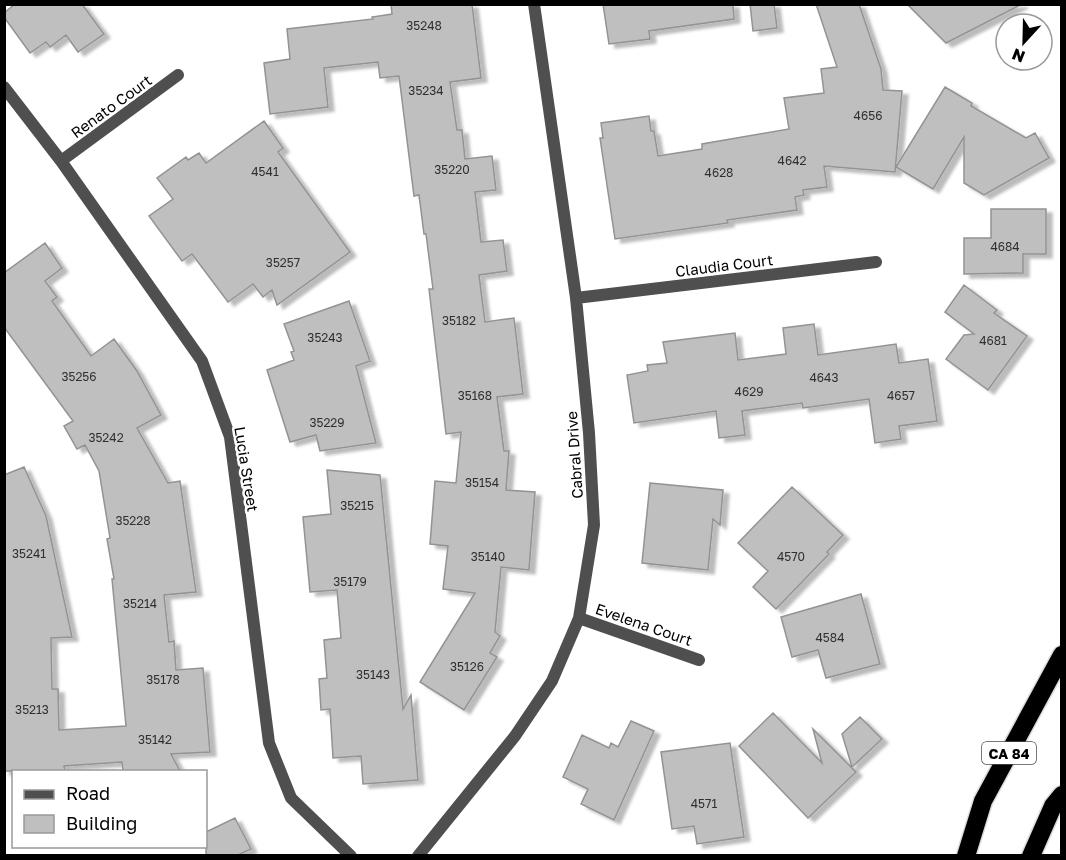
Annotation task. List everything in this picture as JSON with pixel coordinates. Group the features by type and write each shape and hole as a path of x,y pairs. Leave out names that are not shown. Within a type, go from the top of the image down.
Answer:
{"highway":[{"name":"CA 84","path":"966,855 983,801 1062,655"},
{"path":"1031,855 1053,806 1062,795"}],"street":[{"name":"Cabral Drive","path":"418,855 521,727 552,681 579,618 594,525 589,433 576,298 534,4"},
{"name":"Renato Court","path":"61,161 178,75"},
{"name":"Lucia Street","path":"4,87 61,161 202,361 230,437 269,743 291,798 351,855"},
{"name":"Claudia Court","path":"576,298 876,262"},
{"name":"Evelena Court","path":"579,618 699,660"}],"building":[{"path":"15,4 82,4 104,34 78,52 66,35 50,47 46,42 30,53 4,17 4,13"},
{"path":"391,4 472,4 481,78 450,82 457,130 462,130 465,159 492,156 496,190 475,192 481,242 503,240 507,271 479,275 485,322 514,318 523,394 497,397 504,451 509,451 506,490 535,492 529,570 501,567 495,632 500,636 490,653 497,657 464,710 420,682 475,593 443,589 448,546 430,544 435,481 456,483 461,432 446,434 429,289 433,289 426,234 424,234 419,195 414,196 399,76 380,78 378,62 324,68 328,107 270,114 264,63 290,59 287,29 373,19 372,17 392,14"},
{"path":"603,4 733,4 734,19 649,31 650,39 609,44"},
{"path":"750,4 774,4 777,28 753,31"},
{"path":"816,4 859,4 881,69 883,90 902,91 895,172 824,166 827,187 803,190 804,195 795,197 797,210 727,220 728,223 615,239 600,138 603,138 601,123 649,116 658,156 702,149 702,144 789,129 784,98 824,93 821,69 837,67"},
{"path":"907,4 1022,4 1006,12 994,12 994,18 946,43"},
{"path":"945,87 972,103 971,106 1026,138 1035,133 1049,158 984,195 964,183 964,137 933,189 896,167"},
{"path":"264,121 283,148 278,152 350,252 277,305 272,290 263,297 253,284 228,302 192,254 182,261 149,216 173,199 157,178 186,157 188,160 199,153 206,163"},
{"path":"991,209 1046,209 1046,254 1023,254 1023,273 964,274 964,238 991,238"},
{"path":"45,243 62,268 45,281 57,297 52,301 91,356 114,339 137,371 161,415 137,428 168,483 180,481 196,592 164,595 169,642 174,641 176,670 203,668 210,752 171,754 179,770 123,770 122,762 64,766 65,770 4,771 4,475 24,467 46,516 72,637 51,638 52,689 58,689 59,730 126,726 112,579 114,579 107,539 110,538 99,471 85,445 77,449 64,426 73,421 4,327 4,273"},
{"path":"964,285 997,310 994,313 1027,336 988,390 946,359 964,335 974,334 945,312"},
{"path":"349,301 370,361 356,366 376,443 320,451 316,435 290,442 267,370 294,360 291,352 294,351 284,324"},
{"path":"814,324 818,355 896,344 899,363 928,359 937,421 899,426 901,439 875,443 869,399 803,408 802,403 742,411 745,435 719,438 716,411 634,423 627,375 648,371 647,365 667,363 663,342 735,333 738,360 786,354 783,328"},
{"path":"327,470 380,475 403,709 411,695 418,780 363,784 361,756 333,758 330,709 321,710 319,679 327,678 324,640 341,638 337,590 310,592 303,517 331,514"},
{"path":"650,483 723,490 720,525 713,519 708,570 642,563"},
{"path":"792,487 843,535 827,552 829,554 776,609 753,587 768,571 738,543"},
{"path":"861,594 880,664 826,678 818,650 792,657 781,617"},
{"path":"773,713 822,763 813,729 856,772 808,818 739,746"},
{"path":"860,717 882,739 852,767 842,734"},
{"path":"631,721 654,731 614,820 581,804 588,789 563,777 582,735 609,748 611,743 618,747"},
{"path":"730,743 744,837 697,844 694,826 672,829 661,752"},
{"path":"235,818 251,849 238,855 206,855 207,832"}]}
